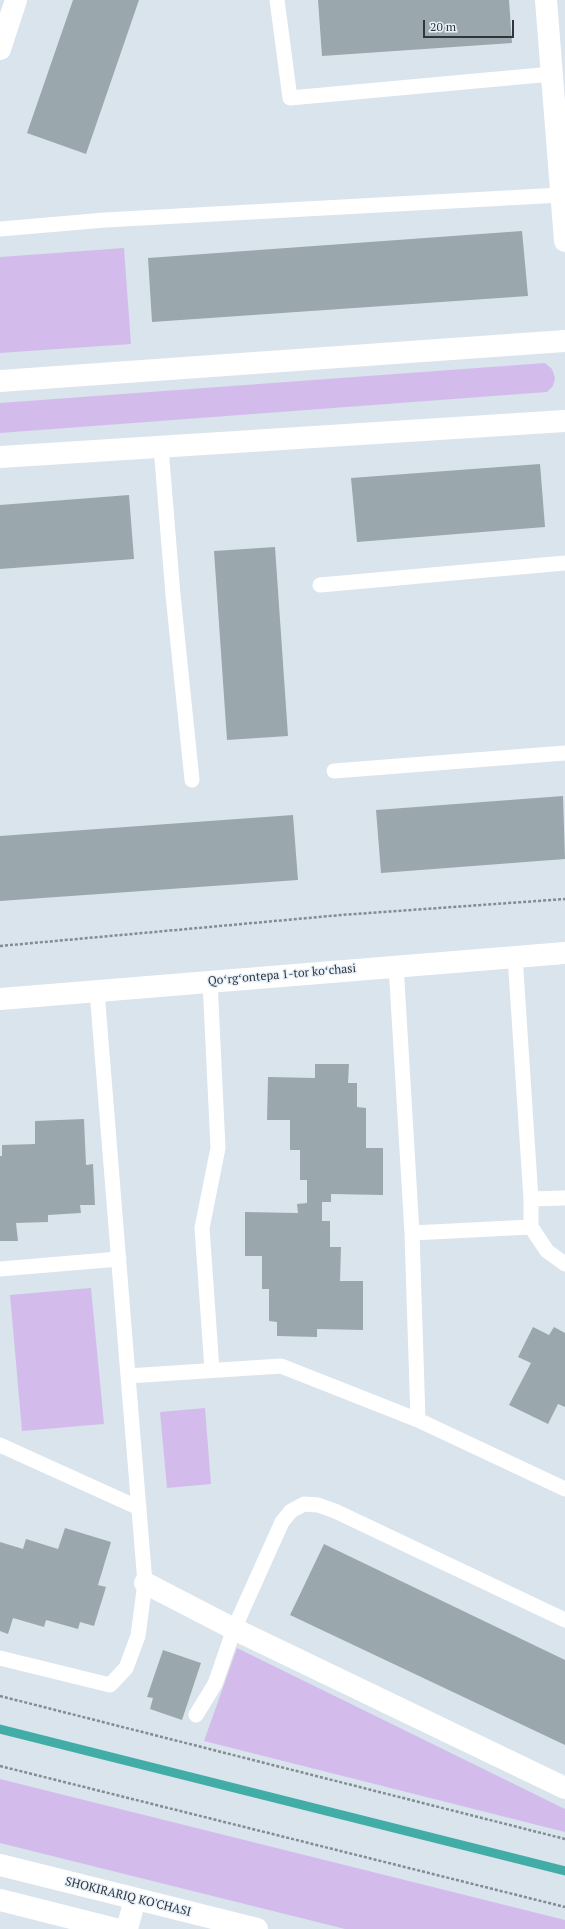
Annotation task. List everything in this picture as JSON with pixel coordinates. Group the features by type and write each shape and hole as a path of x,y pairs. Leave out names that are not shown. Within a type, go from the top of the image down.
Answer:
{"street":[{"path":"0,49 16,0"},
{"path":"546,0 565,240"},
{"path":"0,380 565,341"},
{"path":"0,457 565,421"},
{"name":"Qoʻrgʻontepa 1-tor koʻchasi","path":"0,999 565,952"},
{"path":"145,1583 234,1629 565,1788"},
{"name":"SHOKIRARIQ KO'CHASI","path":"0,1865 257,1929"},
{"path":"127,1929 135,1899"},
{"path":"0,1900 116,1929"}],"lane":[{"path":"277,0 290,98 552,74"},
{"path":"0,229 113,220 562,195"},
{"path":"161,447 172,594 192,780"},
{"path":"320,585 565,563"},
{"path":"334,771 565,753"},
{"path":"515,956 531,1199 531,1227 547,1251 565,1264"},
{"path":"396,965 412,1233 418,1420"},
{"path":"210,981 218,1148 202,1228 212,1370"},
{"path":"0,1658 110,1685 126,1668 138,1636 145,1583 98,991"},
{"path":"531,1199 565,1198"},
{"path":"412,1233 531,1227"},
{"path":"0,1269 119,1260"},
{"path":"128,1376 281,1366 418,1420 565,1489"},
{"path":"0,1444 139,1508"},
{"path":"196,1716 215,1684 234,1629 282,1522 291,1511 304,1504 318,1505 335,1511 565,1620"}],"path":[{"path":"0,946 342,915 565,899"},
{"path":"0,1696 565,1838"},
{"path":"0,1766 565,1907"}],"shaded area":[{"path":"124,248 131,344 0,353 0,257"},
{"path":"545,363 552,369 555,378 553,386 547,392 0,433 0,403"},
{"path":"91,1288 104,1424 22,1431 10,1295"},
{"path":"205,1408 211,1484 167,1488 160,1412"},
{"path":"237,1648 565,1809 565,1832 204,1741"},
{"path":"0,1779 565,1920 565,1929 345,1929 0,1843"}],"building":[{"path":"73,0 139,0 86,154 27,133"},
{"path":"318,0 509,0 512,43 322,56"},
{"path":"522,231 528,296 152,322 148,258"},
{"path":"540,464 545,527 357,542 351,478"},
{"path":"129,495 134,559 0,569 0,505"},
{"path":"275,547 288,736 227,740 214,551"},
{"path":"563,796 565,859 381,873 376,810"},
{"path":"293,815 298,880 0,901 0,836"},
{"path":"315,1064 349,1064 348,1083 357,1083 357,1107 366,1108 366,1148 383,1148 383,1195 331,1194 331,1202 322,1202 322,1221 330,1221 330,1247 341,1247 340,1281 363,1281 363,1330 317,1329 317,1337 277,1336 277,1322 269,1321 269,1289 262,1289 262,1256 245,1256 245,1212 298,1213 297,1204 307,1203 307,1180 300,1180 300,1150 290,1150 290,1120 267,1120 268,1077 315,1078"},
{"path":"84,1119 86,1165 93,1164 95,1205 80,1205 81,1213 48,1215 48,1222 16,1223 18,1241 0,1241 0,1156 2,1156 2,1145 35,1144 35,1121"},
{"path":"533,1327 549,1335 554,1327 565,1333 565,1407 558,1404 548,1424 509,1405 531,1363 518,1357"},
{"path":"65,1528 111,1542 98,1585 106,1587 94,1626 80,1622 78,1629 46,1620 44,1627 13,1618 8,1634 0,1631 0,1542 23,1549 26,1539 58,1549"},
{"path":"324,1544 565,1660 565,1745 290,1615"},
{"path":"163,1650 201,1663 182,1720 150,1709 153,1698 147,1697"}],"waterway":[{"path":"0,1729 565,1871"}]}
